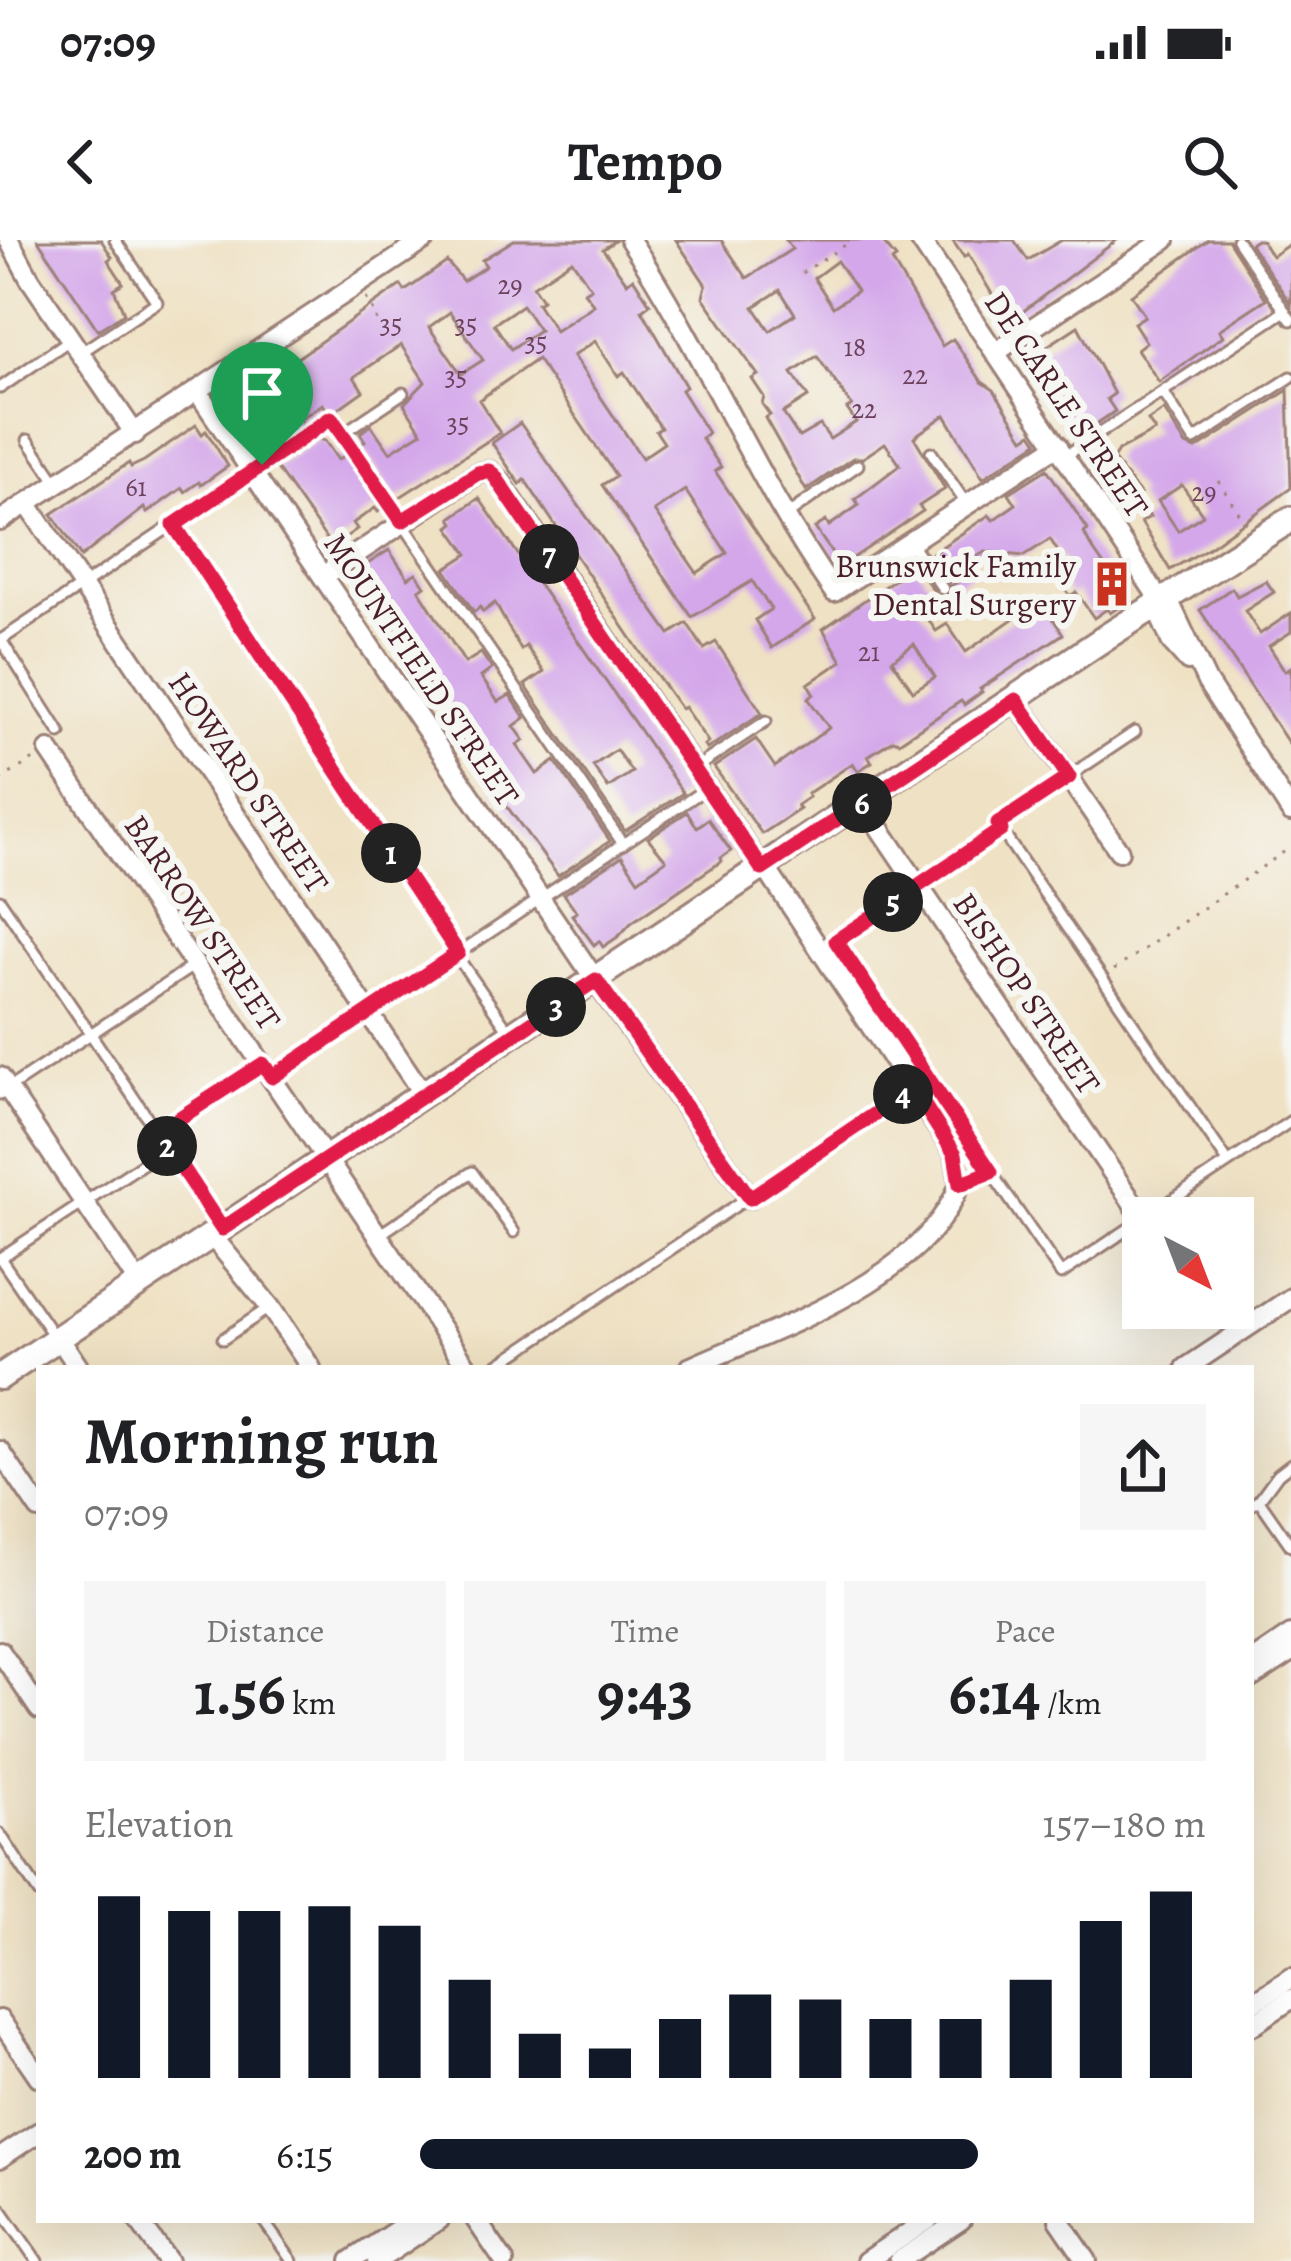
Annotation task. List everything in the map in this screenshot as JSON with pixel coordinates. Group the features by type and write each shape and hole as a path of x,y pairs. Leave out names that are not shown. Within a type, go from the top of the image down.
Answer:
{"street":[{"path":"630,240 673,306 783,517 834,592 1062,450"},
{"name":"DE CARLE STREET","path":"920,240 1162,603 1172,643 1207,682 1290,808"},
{"path":"996,352 1165,240"},
{"path":"0,521 198,392 412,243"},
{"path":"7,247 135,434"},
{"name":"MOUNTFIELD STREET","path":"198,392 596,980 750,1198"},
{"path":"323,576 478,473 494,475 707,788 828,946 897,1047 913,1088 955,1154 960,1184 925,1236 879,1276 696,1365"},
{"name":"HOWARD STREET","path":"27,503 423,1094"},
{"path":"0,1377 217,1233 331,1167 423,1094 1291,519"},
{"path":"1016,700 1119,851"},
{"name":"BARROW STREET","path":"55,741 196,964 466,1365"},
{"name":"BISHOP STREET","path":"862,802 1130,1197"},
{"path":"3,1086 139,1284"},
{"path":"217,1233 241,1274 309,1365"},
{"path":"1190,1365 1291,1298"},
{"path":"57,1339 77,1365"},
{"path":"0,1451 36,1504"},
{"path":"1254,1660 1291,1635"},
{"path":"0,1651 36,1704"},
{"path":"1254,1676 1291,1652"},
{"path":"1254,2003 1291,1978"},
{"path":"1254,2024 1291,1999"},
{"path":"0,2020 36,2073"},
{"path":"0,2158 36,2134"},
{"path":"140,2223 168,2261"},
{"path":"351,2261 408,2223"},
{"path":"377,2261 434,2223"},
{"path":"478,2223 504,2261"},
{"path":"866,2261 923,2223"},
{"path":"899,2261 956,2223"},
{"path":"1061,2223 1087,2261"}],"lane":[{"path":"0,388 157,302 115,240"},
{"path":"1062,450 1288,315 1237,240"},
{"path":"1163,392 1194,440 1291,377"},
{"path":"342,434 403,393"},
{"path":"55,741 1,640 331,418 623,844"},
{"path":"28,440 58,484"},
{"path":"931,452 967,505"},
{"path":"783,517 858,465"},
{"path":"174,525 512,1036"},
{"path":"910,542 943,589"},
{"path":"694,769 766,721"},
{"path":"1136,732 998,824 1228,1162"},
{"path":"158,1132 368,1013 707,788"},
{"path":"828,946 1001,830"},
{"path":"0,900 168,1147 217,1233"},
{"path":"3,1086 196,964"},
{"path":"897,1047 1061,1274 1122,1233"},
{"path":"498,1365 913,1088"},
{"path":"1176,1197 1291,1120"},
{"path":"57,1339 0,1258 168,1147"},
{"path":"378,1236 472,1172 514,1232"},
{"path":"960,1184 991,1172"},
{"path":"223,1339 270,1307"},
{"path":"1291,1464 1255,1503 1291,1546"},
{"path":"0,1834 36,1888"},
{"path":"0,2208 37,2261"},
{"path":"265,2223 292,2261"}],"path":[{"path":"802,273 854,240"},
{"path":"364,297 378,317 374,321"},
{"path":"1218,482 1249,528"},
{"path":"0,780 55,741"},
{"path":"1102,977 1291,847"}],"building":[{"path":"38,240 101,240 123,283 114,289 124,313 98,330"},
{"path":"514,240 616,240 603,249 627,283 633,278 650,304 642,310 708,433 701,438 721,467 715,471 815,619 772,648 755,620 771,609 752,581 692,617 602,485 616,476 537,359 479,400 500,433 397,499 360,445 365,441 360,433 371,425 390,452 422,432 404,404 425,382 401,345 354,377 363,391 335,411 327,411 323,404 300,419 304,426 261,455 232,404 401,285 405,291 447,262 463,281 486,266 482,260","holes":["572,260 591,288 584,292 594,305 555,331 537,303 542,300 533,286","522,305 539,330 511,349 494,324","450,312 483,360 461,374 429,327","595,341 618,376 624,372 661,428 656,431 664,443 642,458 573,356","685,490 727,553 697,573 654,511"]},
{"path":"676,240 721,240 747,278 792,249 786,240 881,240 896,258 892,261 942,346 953,339 1024,438 1032,433 1038,442 983,478 945,415 914,437 945,489 919,506 923,511 841,566 815,528 826,521 829,526 859,505 855,499 900,465 885,443 806,490 765,418 770,415 762,404 764,397 752,379 758,375 703,297 706,285","holes":["837,261 857,291 833,307 814,278","780,290 795,314 770,331 754,307","817,356 852,406 847,409 856,422 830,439 820,425 799,437 783,413 808,397 792,373"]},
{"path":"952,240 1014,240 1028,260 1062,240 1117,240 1013,319 968,254 964,257"},
{"path":"1208,240 1228,240 1266,299 1219,330 1223,336 1159,382 1137,349 1146,342 1134,323 1145,316 1131,295"},
{"path":"1256,240 1272,256 1291,243 1291,304 1250,244"},
{"path":"1078,326 1114,394 1107,399 1115,411 1079,436 1031,357"},
{"path":"1288,390 1291,488 1170,570 1141,522 1150,517 1136,496 1140,494 1113,459 1118,451 1155,431 1148,421 1164,410 1186,445 1196,449","holes":["1182,485 1203,515 1178,531 1158,501"]},
{"path":"520,423 670,634 687,623 704,649 716,642 762,713 707,749 708,742 641,653 525,480 520,484 492,443"},
{"path":"196,425 202,434 206,431 228,466 201,485 185,492 182,488 147,513 144,508 81,557 52,514"},
{"path":"318,439 325,441 338,460 345,455 382,509 375,508 353,523 357,529 332,547 276,467"},
{"path":"1047,469 1088,530 1084,533 1090,545 1113,578 1119,574 1127,585 1122,588 1127,596 1119,601 1122,605 1110,613 1107,609 1094,618 1076,592 1070,596 1058,577 1069,569 1050,539 1024,556 985,552 969,561 975,571 951,586 930,555 989,515 993,520 1016,504 1009,493"},
{"path":"479,498 683,793 625,831 525,685 544,672 526,646 521,650 495,603 474,612 445,569 468,554 449,527 454,523 451,518","holes":["616,750 632,772 608,788 593,766"]},
{"path":"389,550 408,578 416,573 425,586 419,590 465,663 481,653 492,669 481,677 498,702 510,695 525,718 514,726 524,740 517,745 537,774 555,761 610,841 558,876 489,782 357,581 365,576 360,569"},
{"path":"915,565 934,591 917,603 936,631 947,624 966,652 1024,611 1043,604 1063,634 980,689 964,705 961,701 899,742 893,740 868,756 872,762 858,771 853,763 807,794 797,805 800,809 762,834 714,767 756,739 775,767 829,728 808,698 814,694 808,684 842,661 823,629","holes":["914,644 935,677 913,691 892,660"]},
{"path":"1266,581 1274,592 1245,611 1260,634 1291,613 1291,632 1269,646 1285,671 1291,667 1291,747 1200,610 1232,588 1237,596"},
{"path":"687,812 697,827 708,819 731,851 603,947 599,941 594,945 572,915 577,912 564,894 622,856 638,880 666,860 648,838"}],"place":[{"name":"Brunswick Family Dental Surgery","path":"1112,584"}],"route":[{"path":"331,418 402,521 482,471 494,475 762,869 1016,700 1069,777 998,824 1001,830 836,941 991,1172 960,1184 955,1154 913,1088 750,1198 596,980 222,1229 158,1132 263,1064 272,1077 458,953 174,525 262,465 331,418"}]}
